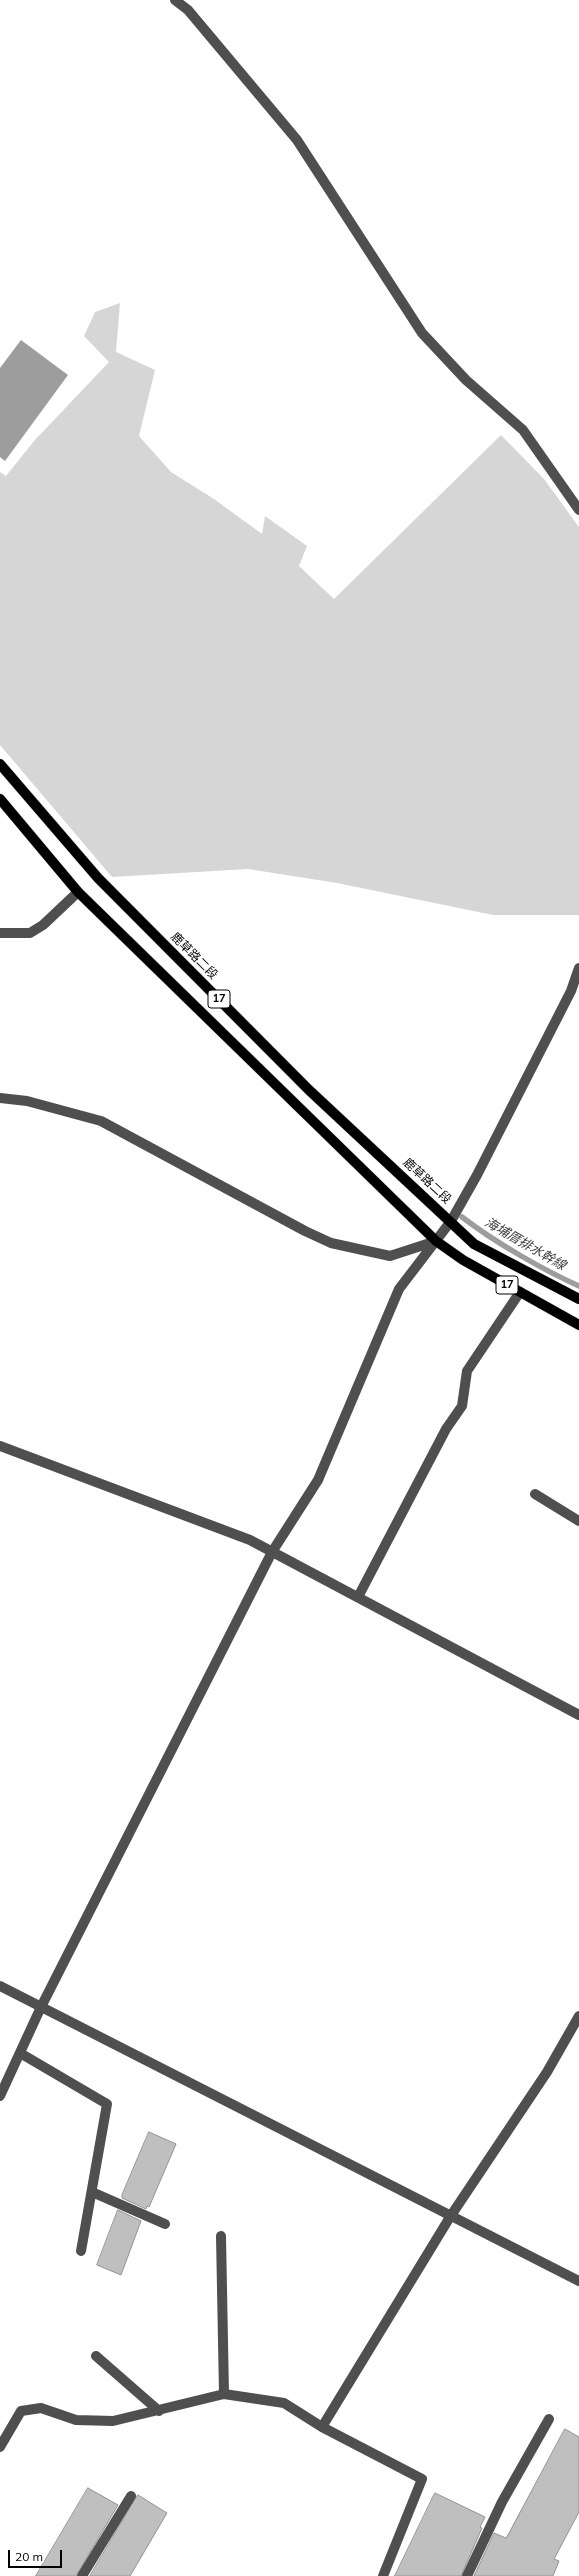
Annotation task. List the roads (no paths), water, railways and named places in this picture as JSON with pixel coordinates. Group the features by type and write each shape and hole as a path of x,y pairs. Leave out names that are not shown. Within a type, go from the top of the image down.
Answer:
{"main road":[{"name":"鹿草路二段","path":"0,764 104,884 309,1090 451,1221"},
{"name":"17","path":"0,799 78,892 436,1241 463,1260 579,1325"},
{"name":"17","path":"451,1221 474,1244 579,1299"}],"street":[{"path":"175,0 188,10 297,140 422,333 466,380 523,430 579,510"},
{"path":"0,933 30,933 43,925 78,892"},
{"path":"0,2096 41,2007 272,1552 318,1480 399,1289 451,1221 477,1175 571,991 579,968"},
{"path":"0,1098 27,1101 101,1121 305,1231 331,1242 390,1256 436,1241"},
{"path":"358,1598 446,1429 462,1406 467,1371 520,1292"},
{"path":"0,1446 250,1540 579,1714"},
{"path":"535,1494 579,1521"},
{"path":"0,1986 450,2217 579,2280"},
{"path":"322,2427 450,2217 547,2072 579,2016"},
{"path":"20,2052 107,2104 81,2251"},
{"path":"92,2192 165,2224"},
{"path":"221,2236 224,2394"},
{"path":"96,2356 159,2411"},
{"path":"0,2447 21,2410 41,2408 76,2420 113,2421 224,2394 284,2403 322,2427 422,2480 383,2576"},
{"path":"467,2576 502,2502 549,2419"},
{"path":"82,2576 131,2496"}],"waterway":[{"name":"海埔厝排水幹線","path":"462,1217 488,1236 550,1272 579,1286"}]}
